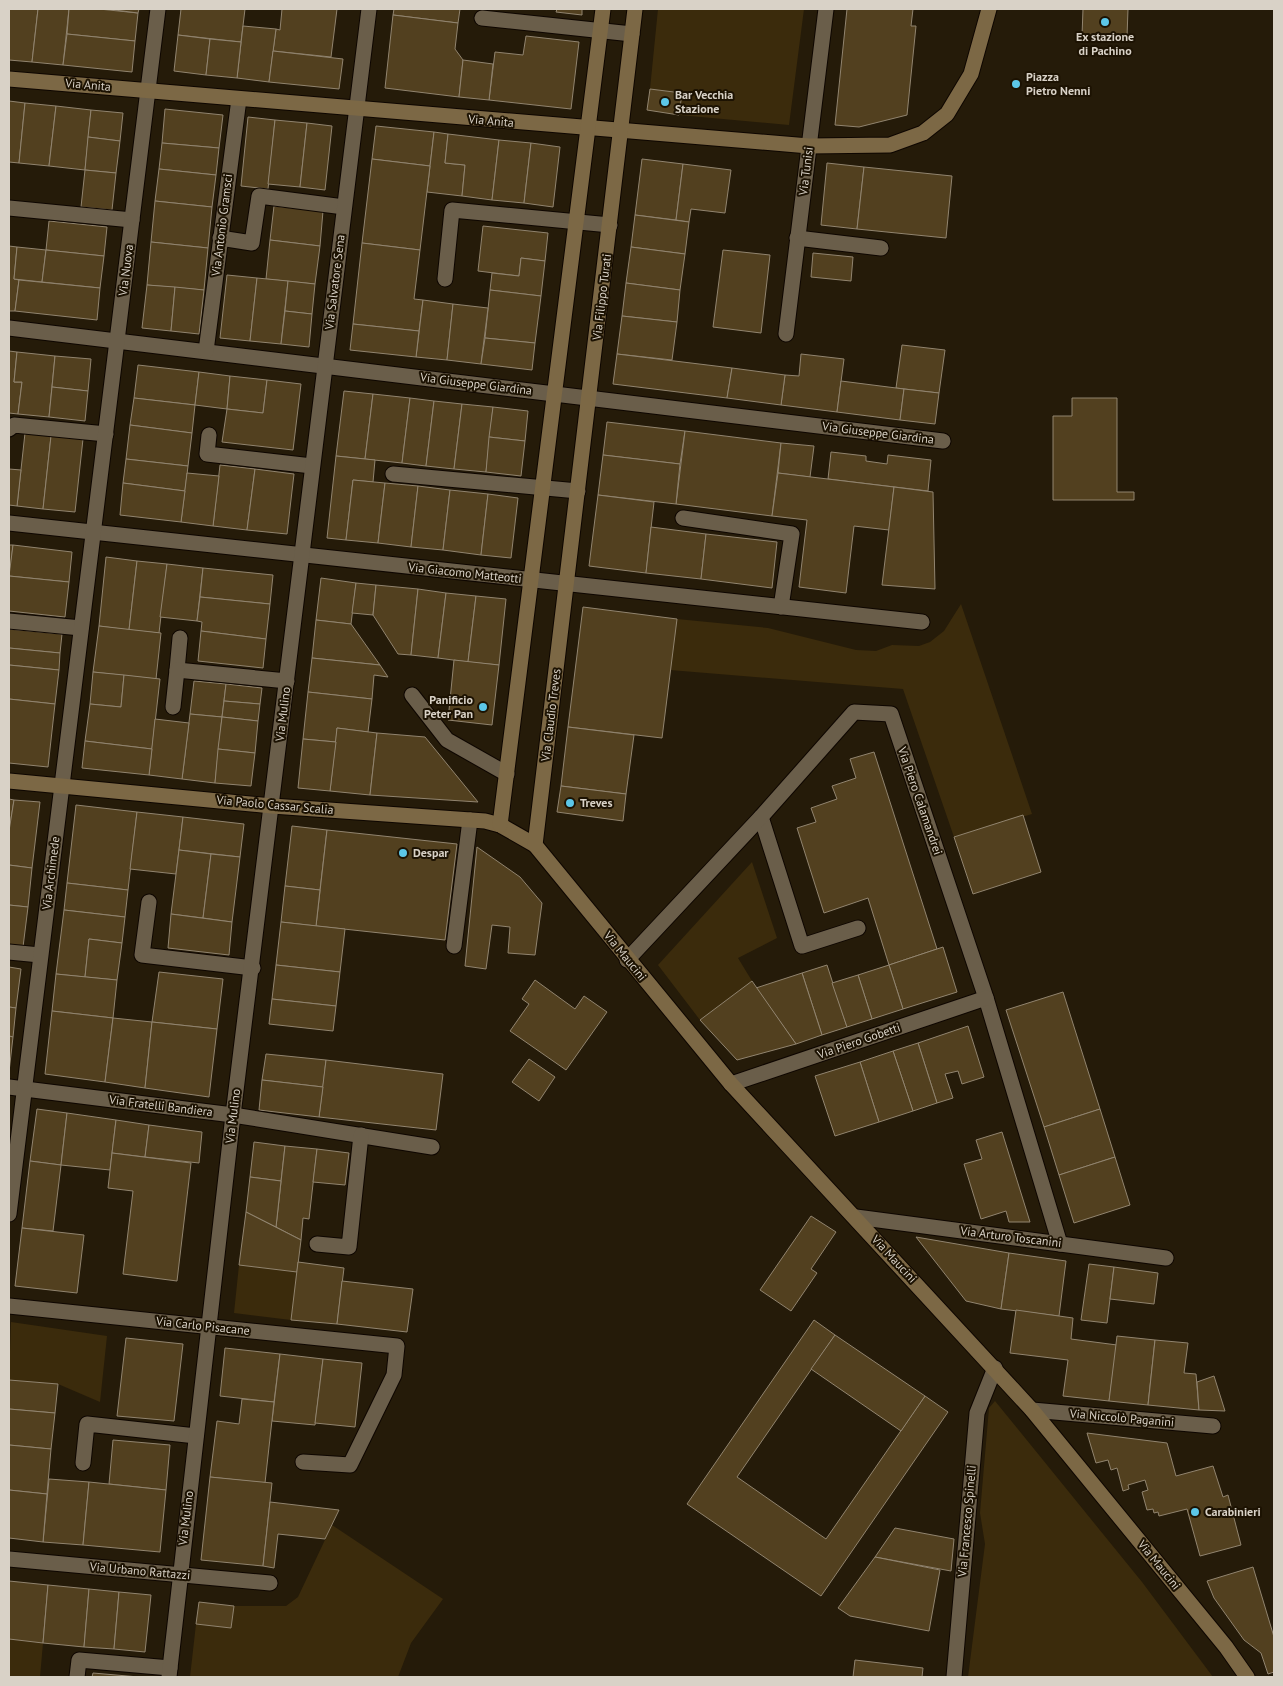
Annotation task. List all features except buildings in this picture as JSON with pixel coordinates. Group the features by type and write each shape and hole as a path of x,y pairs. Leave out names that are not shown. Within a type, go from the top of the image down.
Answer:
{"street":[{"name":"Via Nuova","path":"93,532 158,9"},
{"name":"Via Salvatore Sena","path":"302,555 369,9"},
{"path":"500,825 603,9"},
{"name":"Via Filippo Turati","path":"568,585 635,9"},
{"name":"Via Tunisi","path":"786,334 826,9"},
{"name":"Via Anita","path":"9,79 621,132 809,146 890,145 923,133 947,114 971,74 989,9"},
{"path":"482,18 632,34"},
{"name":"Via Antonio Gramsci","path":"206,351 239,99"},
{"path":"220,238 252,243 258,196 344,207"},
{"path":"9,208 132,220"},
{"path":"445,279 452,210 610,225"},
{"path":"797,238 881,248"},
{"name":"Via Giuseppe Giardina","path":"9,328 943,441"},
{"path":"9,429 14,425 106,434"},
{"path":"209,435 207,454 312,466"},
{"path":"393,474 578,491"},
{"path":"683,518 792,534 781,607"},
{"name":"Via Giacomo Matteotti","path":"9,523 922,622"},
{"name":"Via Archimede","path":"9,1214 11,1173 24,1089 93,532"},
{"name":"Via Mulino","path":"169,1672 233,1115 302,555"},
{"name":"Via Claudio Treves","path":"535,845 568,585"},
{"path":"9,621 81,628"},
{"path":"173,707 180,638"},
{"path":"177,670 287,681"},
{"path":"412,695 447,740 507,774"},
{"name":"Via Piero Calamandrei","path":"627,960 761,817 854,712 891,714 986,998 1060,1244"},
{"name":"Via Paolo Cassar Scalia","path":"9,781 272,806 470,820 500,825 535,845"},
{"path":"761,817 802,946 858,928"},
{"path":"454,946 470,820"},
{"name":"Via Maucini","path":"535,845 627,960 731,1084 856,1217 1032,1410 1226,1647 1247,1677"},
{"path":"148,902 142,955 252,968"},
{"path":"9,952 40,955"},
{"name":"Via Piero Gobetti","path":"731,1084 986,998"},
{"name":"Via Fratelli Bandiera","path":"9,1087 233,1115 432,1147"},
{"path":"317,1244 350,1247 361,1135"},
{"name":"Via Arturo Toscanini","path":"856,1217 1166,1258"},
{"name":"Via Carlo Pisacane","path":"9,1306 397,1346 394,1375 350,1465 303,1462"},
{"name":"Via Francesco Spinelli","path":"954,1677 977,1413 994,1368"},
{"name":"Via Niccolò Paganini","path":"1032,1410 1213,1426"},
{"path":"83,1463 87,1424 196,1436"},
{"name":"Via Urbano Rattazzi","path":"9,1559 270,1583"},
{"path":"77,1677 78,1660 169,1672"}],"shaded area":[{"path":"658,9 804,9 789,125 679,115 682,93 650,89"},
{"path":"961,604 1032,814 954,837 903,689 670,670 677,619 768,628 856,650 876,651 892,645 919,646 930,642 944,631"},
{"path":"752,862 777,938 738,958 752,981 700,1020 658,965"},
{"path":"239,1265 297,1272 291,1320 234,1313"},
{"path":"11,1322 107,1336 100,1402 58,1384 9,1380"},
{"path":"995,1401 1142,1582 1213,1677 968,1677 985,1544 980,1513 989,1408"},
{"path":"332,1525 443,1599 411,1643 398,1677 190,1677 196,1624 231,1628 234,1606 286,1606 298,1597"},
{"path":"9,1639 43,1643 40,1677 9,1677"}],"place":[{"name":"Ex stazione di Pachino","path":"1105,22"},
{"name":"Piazza Pietro Nenni","path":"1016,84"},
{"name":"Bar Vecchia Stazione","path":"665,102"},
{"name":"Panificio Peter Pan","path":"483,707"},
{"name":"Treves","path":"570,803"},
{"name":"Despar","path":"403,853"},
{"name":"Carabinieri","path":"1195,1512"}]}
